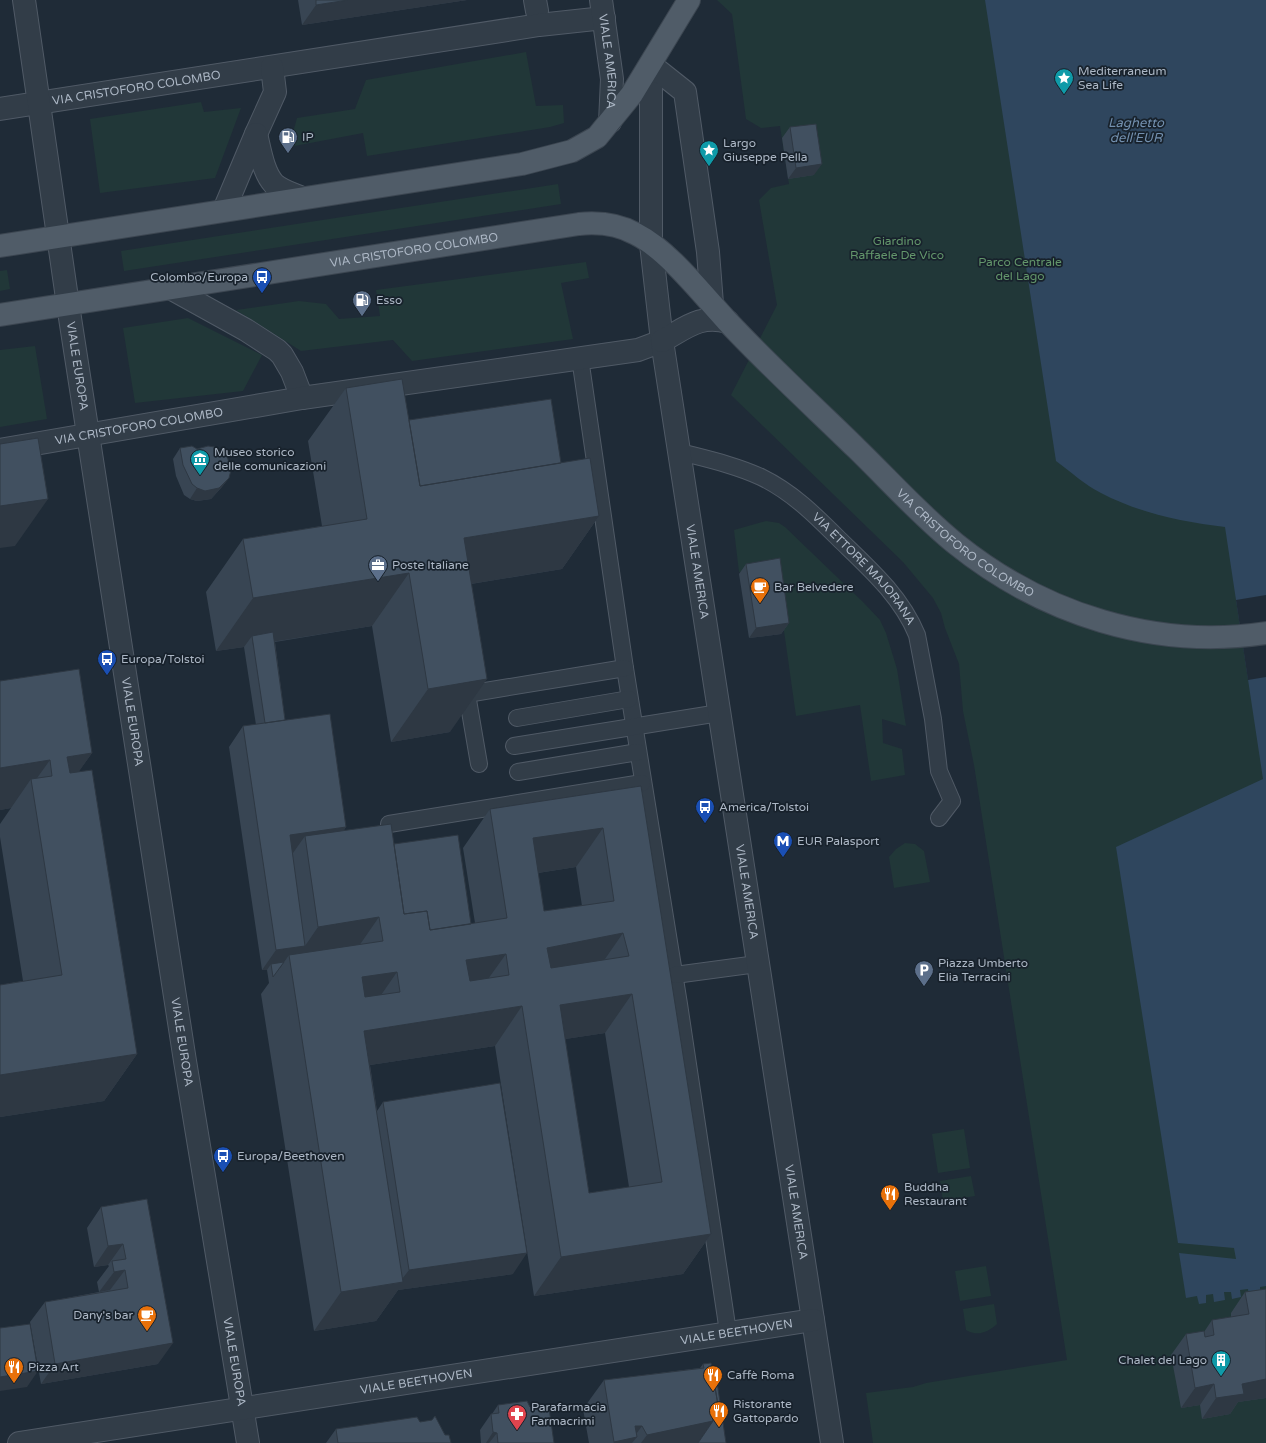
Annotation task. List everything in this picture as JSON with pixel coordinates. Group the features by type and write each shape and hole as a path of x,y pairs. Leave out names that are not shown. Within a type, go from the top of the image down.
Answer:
{"main road":[{"path":"0,246 522,164 554,157 572,151 588,143 610,122 651,65 689,0"},
{"name":"VIA CRISTOFORO COLOMBO","path":"0,315 172,290 585,224 600,223 613,226 637,234 665,256 728,322 928,519 969,555 1011,583 1070,611 1100,621 1167,636 1229,638 1266,633"}],"street":[{"name":"VIALE EUROPA","path":"24,0 68,305 185,1061 248,1443"},
{"name":"VIA CRISTOFORO COLOMBO","path":"0,109 539,25 603,9"},
{"name":"VIALE AMERICA","path":"603,9 612,79 610,122"},
{"path":"651,65 651,244 662,341"},
{"path":"651,65 684,92 708,252 712,304"},
{"path":"224,210 256,134 276,92 272,67"},
{"path":"256,134 264,164 274,184 302,198"},
{"path":"172,290 246,330 277,350 282,355 292,372 302,398"},
{"name":"VIA CRISTOFORO COLOMBO","path":"0,450 302,398 638,350 662,341 702,320 711,318 728,322"},
{"name":"VIALE AMERICA","path":"662,341 832,1443"},
{"name":"VIALE BEETHOVEN","path":"24,1443 728,1332 813,1320"}],"lane":[{"path":"580,358 629,699 675,975 728,1332"},
{"name":"VIA ETTORE MAJORANA","path":"680,452 746,470 786,491 812,513 892,592 912,623 917,635 933,719 939,771 952,801 938,818"},
{"path":"478,764 466,694 625,668"},
{"path":"518,718 629,699"},
{"path":"514,746 719,713"},
{"path":"518,772 638,752"},
{"path":"389,824 642,783"},
{"path":"675,975 757,964"}],"green space":[{"name":"Parco Centrale del Lago","path":"717,0 1266,0 1266,1443 873,1443 866,1393 913,1387 926,1383 1067,1360 974,765 963,711 959,664 945,628 941,613 933,598 903,562 731,395 777,305 759,200 771,188 789,184 780,126 761,128 746,119 732,14"},
{"path":"526,52 536,106 563,105 564,123 550,127 367,156 363,133 289,147 297,118 355,109 366,80"},
{"path":"201,102 204,112 241,108 215,178 100,193 90,119"},
{"path":"558,184 561,204 124,271 121,251"},
{"path":"586,262 589,278 561,283 573,339 412,361 393,340 301,351 236,310 299,301 326,304 339,319 380,316 376,290"},
{"path":"7,270 10,289 0,291 0,271"},
{"path":"188,318 262,355 243,391 135,403 123,328"},
{"path":"35,346 47,419 0,427 0,350"},
{"path":"766,521 779,523 785,527 880,620 886,633 897,669 906,726 882,719 883,743 902,749 905,775 871,781 860,705 796,716 775,567 739,572 734,530"},
{"path":"905,843 915,844 924,851 930,882 894,888 889,857 896,849"},
{"path":"964,1129 970,1168 938,1173 932,1134"},
{"path":"971,1176 975,1196 943,1201 940,1181"},
{"path":"986,1266 991,1296 960,1301 955,1271"},
{"path":"994,1304 997,1324 983,1333 975,1333 966,1330 963,1309"}],"water":[{"name":"Laghetto dell'EUR","path":"985,0 1266,0 1266,1286 1260,1287 1260,1294 1249,1296 1248,1289 1240,1290 1241,1297 1232,1299 1231,1292 1224,1292 1225,1300 1214,1302 1213,1294 1206,1295 1206,1303 1199,1304 1197,1296 1186,1298 1179,1253 1236,1259 1234,1248 1178,1243 1116,847 1263,779 1225,527 1162,516 1130,506 1095,490 1056,461"}],"pier":[{"path":"1266,595 1266,677 1248,680 1236,600"}],"building":[{"path":"316,0 348,0 316,5"},
{"path":"816,124 822,164 796,168 790,127"},
{"path":"402,379 420,486 590,458 599,516 464,538 487,679 428,689 409,573 253,598 243,539 367,519 346,388"},
{"path":"551,399 561,463 420,486 409,420"},
{"path":"38,438 48,499 0,506 0,444"},
{"path":"192,446 197,449 208,446 215,447 227,456 231,470 229,478 219,488 205,491 192,484 183,465 180,448"},
{"name":"Bar Belvedere","path":"780,558 789,623 756,628 746,564"},
{"path":"273,632 285,720 265,723 252,636"},
{"path":"79,669 92,753 67,757 70,773 92,770 137,1054 0,1075 0,985 62,975 31,779 52,776 50,760 0,768 0,681"},
{"path":"330,714 346,827 290,835 305,946 276,950 243,726"},
{"path":"641,786 711,1234 561,1257 522,1006 364,1031 403,1282 341,1292 289,955 383,941 379,917 318,927 305,836 391,824 404,914 427,911 430,930 507,918 490,809","holes":["603,828 614,901 544,911 533,838","623,933 629,956 551,968 547,948","506,954 509,975 470,981 466,960","397,972 400,992 365,997 362,977","632,994 662,1182 589,1193 560,1005"]},
{"path":"458,835 471,924 430,930 427,911 404,914 394,844"},
{"path":"284,962 273,977 271,964"},
{"path":"500,1083 527,1253 409,1270 383,1102"},
{"path":"147,1199 173,1343 55,1364 45,1302 128,1288 125,1270 114,1272 112,1261 126,1259 123,1244 108,1246 101,1207"},
{"name":"Chalet del Lago","path":"1266,1289 1266,1379 1242,1384 1244,1394 1216,1398 1214,1384 1195,1388 1186,1334 1204,1331 1205,1337 1214,1335 1212,1320 1249,1314 1245,1292"},
{"path":"30,1324 38,1371 0,1377 0,1328"},
{"path":"711,1363 718,1405 715,1406 713,1421 647,1435 642,1426 635,1426 637,1437 614,1442 604,1380 704,1368 703,1364"},
{"path":"716,1375 726,1443 698,1443 713,1421 714,1410 718,1405 713,1376"},
{"path":"527,1401 530,1407 549,1408 554,1443 498,1443 497,1433 493,1432 491,1414 499,1413 498,1405"},
{"path":"435,1416 445,1435 449,1435 451,1443 338,1443 336,1429 417,1417 420,1422 432,1420"}],"place":[{"name":"Mediterraneum Sea Life","path":"1064,95"},
{"name":"IP","path":"288,154"},
{"name":"Largo Giuseppe Pella","path":"709,167"},
{"name":"Colombo/Europa","path":"262,294"},
{"name":"Esso","path":"362,317"},
{"name":"Museo storico delle comunicazioni","path":"200,476"},
{"name":"Poste Italiane","path":"378,582"},
{"name":"Bar Belvedere","path":"760,604"},
{"name":"Europa/Tolstoi","path":"107,676"},
{"name":"America/Tolstoi","path":"705,824"},
{"name":"EUR Palasport","path":"783,858"},
{"name":"Piazza Umberto Elia Terracini","path":"924,987"},
{"name":"Europa/Beethoven","path":"223,1173"},
{"name":"Buddha Restaurant","path":"890,1211"},
{"name":"Dany's bar","path":"147,1332"},
{"name":"Chalet del Lago","path":"1221,1377"},
{"name":"Pizza Art","path":"14,1384"},
{"name":"Caffè Roma","path":"713,1392"},
{"name":"Ristorante Gattopardo","path":"719,1428"},
{"name":"Parafarmacia Farmacrimi","path":"517,1431"}],"park label":[{"name":"Giardino Raffaele De Vico","path":"897,248"}]}
